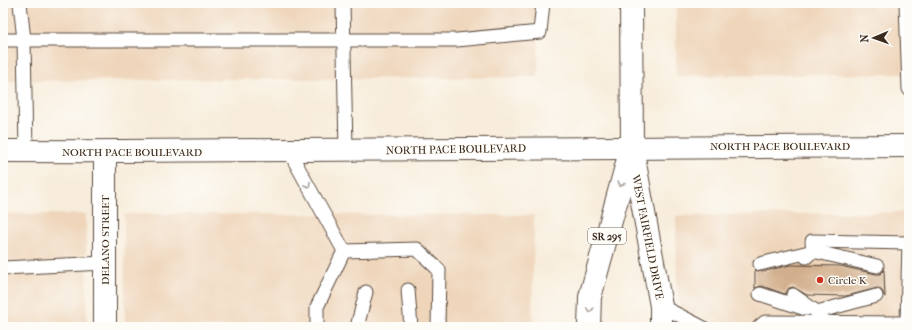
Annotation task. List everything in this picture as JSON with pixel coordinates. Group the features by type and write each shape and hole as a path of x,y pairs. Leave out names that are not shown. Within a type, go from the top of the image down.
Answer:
{"main road":[{"name":"WEST FAIRFIELD DRIVE","path":"631,3 632,147 661,316"},
{"name":"NORTH PACE BOULEVARD","path":"3,151 289,151 632,147 909,146"},
{"name":"WEST FAIRFIELD DRIVE","path":"589,327 590,296 632,147"},
{"name":"DELANO STREET","path":"104,152 105,327"}],"lane":[{"path":"20,3 24,40 26,152"},
{"path":"343,3 346,150"},
{"path":"3,40 457,40 540,32 543,3"},
{"path":"906,3 909,89"},
{"path":"289,151 344,251"},
{"path":"759,327 765,322 817,317 907,323 909,242 812,241 813,251"},
{"path":"344,251 417,249 439,270 438,327"},
{"path":"317,327 317,306 344,251"},
{"path":"794,265 813,251"},
{"path":"813,251 841,266"},
{"path":"760,264 813,251 876,266"},
{"path":"3,268 105,263"},
{"path":"408,290 408,326"},
{"path":"363,326 366,292"},
{"path":"760,294 817,317 876,296"},
{"path":"793,295 817,317"},
{"path":"817,317 840,296"},
{"path":"661,316 702,327"}],"shaded area":[{"path":"3,3 539,3 538,77 3,81"},
{"path":"676,3 909,3 909,74 676,76"},
{"path":"909,212 909,327 680,327 680,306 677,286 676,216"},
{"path":"3,214 86,214 87,327 3,327"},
{"path":"124,214 534,215 532,327 125,327"}],"building":[{"name":"Circle K","path":"790,265 840,266 876,274 880,274 884,270 885,297 882,291 878,288 846,296 807,295 793,287 789,288 785,294 762,286 755,288 755,270 762,272"}],"place":[{"name":"Circle K","path":"820,280"}]}
